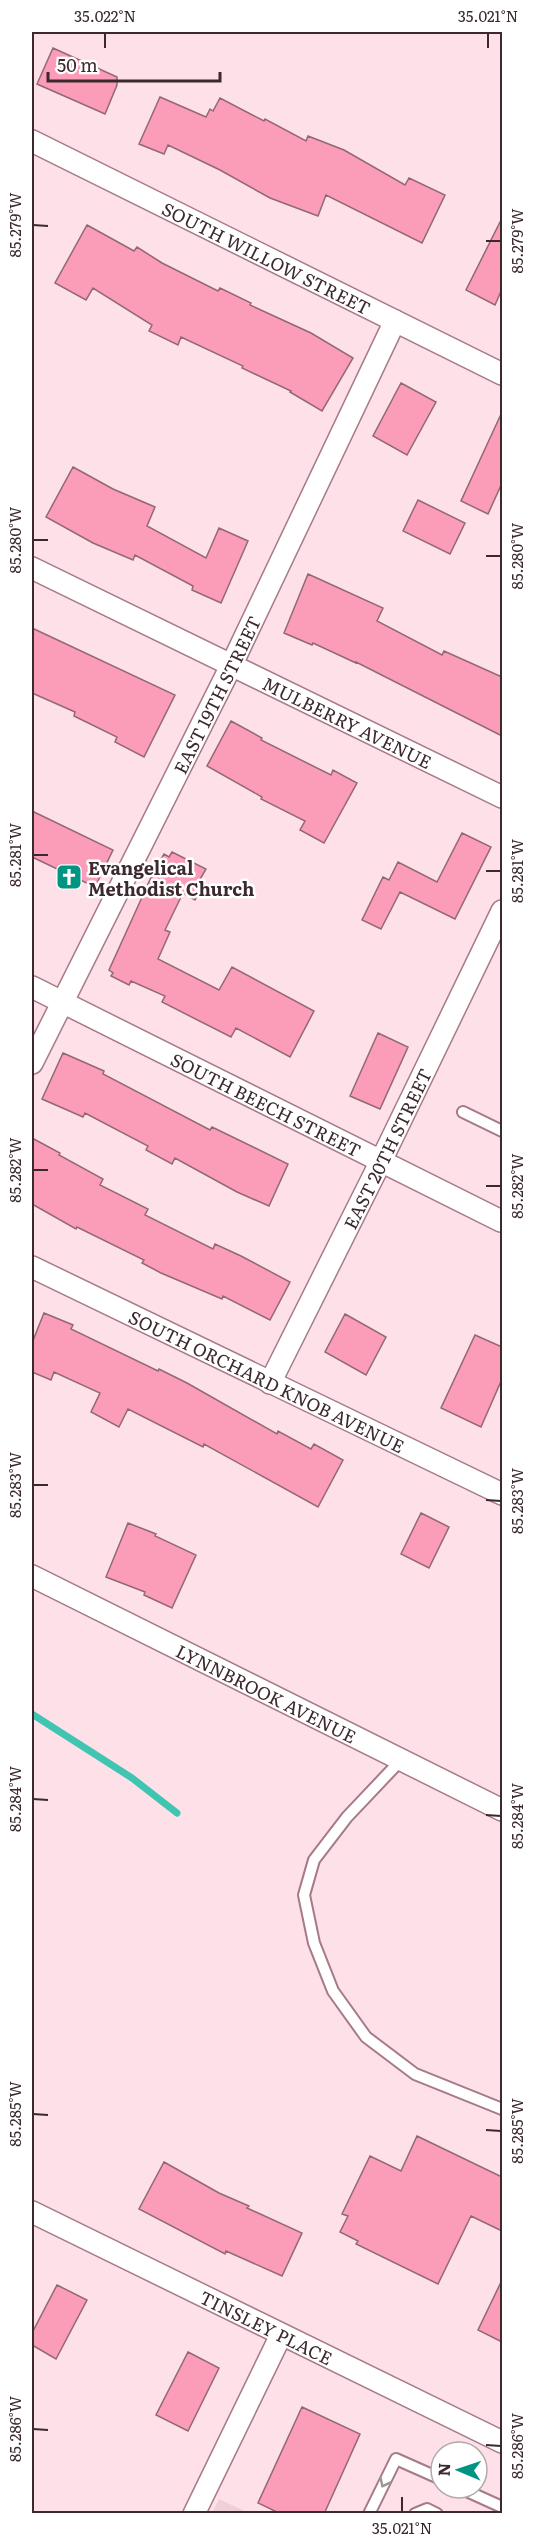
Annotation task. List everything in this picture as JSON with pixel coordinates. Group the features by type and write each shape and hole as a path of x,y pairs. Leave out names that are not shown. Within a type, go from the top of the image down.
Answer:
{"street":[{"name":"SOUTH WILLOW STREET","path":"32,141 502,374"},
{"name":"EAST 19TH STREET","path":"32,1063 231,666 396,321"},
{"name":"MULBERRY AVENUE","path":"32,568 502,797"},
{"name":"EAST 20TH STREET","path":"270,1383 502,911"},
{"name":"SOUTH BEECH STREET","path":"32,987 501,1221"},
{"name":"SOUTH ORCHARD KNOB AVENUE","path":"32,1267 502,1494"},
{"name":"LYNNBROOK AVENUE","path":"32,1576 502,1810"},
{"name":"TINSLEY PLACE","path":"32,2212 502,2442"},
{"path":"194,2514 281,2335"}],"lane":[{"path":"463,1112 502,1131"},
{"path":"402,1760 347,1817 314,1860 304,1895 314,1943 333,1991 366,2037 415,2074 502,2109"},
{"path":"369,2514 396,2459 429,2474"},
{"path":"487,2500 502,2507"},
{"path":"415,2514 427,2509 437,2514"}],"shaded area":[{"path":"219,2499 249,2513 212,2513"}],"building":[{"path":"53,48 117,77 117,85 105,114 37,84"},
{"path":"160,97 206,117 210,109 213,111 220,98 306,141 308,136 344,150 405,185 409,178 445,195 422,243 326,195 318,216 270,198 168,145 164,154 139,144"},
{"path":"502,218 502,289 495,305 466,290"},
{"path":"87,225 134,251 137,247 162,263 218,291 220,288 251,303 250,305 311,333 353,358 322,411 291,391 181,337 178,345 149,331 152,325 93,288 86,300 55,283"},
{"path":"401,383 436,402 407,455 373,436"},
{"path":"502,412 502,483 488,514 461,501"},
{"path":"73,467 113,489 155,507 147,526 206,558 219,528 248,541 221,603 192,590 193,586 135,555 133,560 93,543 46,517"},
{"path":"418,500 465,523 450,554 403,531"},
{"path":"308,574 383,608 377,621 442,655 444,651 502,677 502,736 356,662 284,633"},
{"path":"32,628 175,695 144,757 115,742 117,737 74,716 75,712 32,693"},
{"path":"231,721 262,738 261,740 331,775 333,770 357,783 324,843 300,830 305,821 261,799 262,797 207,766"},
{"path":"32,811 113,850 95,887 32,857"},
{"path":"462,833 491,847 455,919 400,892 381,929 362,920 383,877 389,880 398,862 437,882"},
{"path":"172,852 206,869 199,881 203,883 195,900 183,893 165,930 170,932 158,959 219,990 232,967 314,1011 290,1057 236,1028 231,1037 162,1002 165,996 131,981 129,985 111,976 113,973 109,970 153,873 164,854 169,857"},
{"path":"378,1033 408,1047 380,1109 350,1096"},
{"path":"63,1053 104,1071 103,1074 210,1130 212,1127 288,1164 269,1206 237,1192 175,1158 172,1164 146,1150 148,1146 85,1113 83,1117 42,1099"},
{"path":"32,1138 103,1179 100,1185 148,1209 145,1215 213,1249 215,1244 241,1256 290,1282 270,1320 223,1296 222,1299 161,1273 142,1263 144,1260 77,1227 76,1229 32,1204"},
{"path":"44,1313 73,1325 71,1329 187,1383 277,1434 278,1431 311,1449 314,1444 343,1460 318,1507 204,1444 203,1447 128,1409 119,1427 91,1412 100,1393 54,1372 51,1380 32,1372 32,1343"},
{"path":"345,1314 386,1337 366,1375 325,1352"},
{"path":"475,1335 502,1347 502,1379 481,1427 441,1408"},
{"path":"421,1513 449,1527 429,1568 401,1554"},
{"path":"128,1523 156,1534 155,1536 196,1555 172,1608 144,1595 145,1592 106,1577"},
{"path":"417,2136 502,2177 502,2231 471,2216 438,2284 356,2244 358,2241 340,2232 348,2216 342,2214 370,2156 401,2171"},
{"path":"164,2162 219,2193 249,2206 247,2208 302,2233 282,2276 226,2251 225,2254 139,2209"},
{"path":"502,2280 502,2342 478,2330"},
{"path":"57,2285 87,2300 56,2359 32,2345 32,2333"},
{"path":"188,2352 219,2368 188,2431 156,2415"},
{"path":"302,2407 360,2434 324,2514 281,2514 258,2503"}],"waterway":[{"path":"32,1714 132,1778 177,1813"}],"place":[{"name":"Evangelical Methodist Church","path":"69,877"}]}
